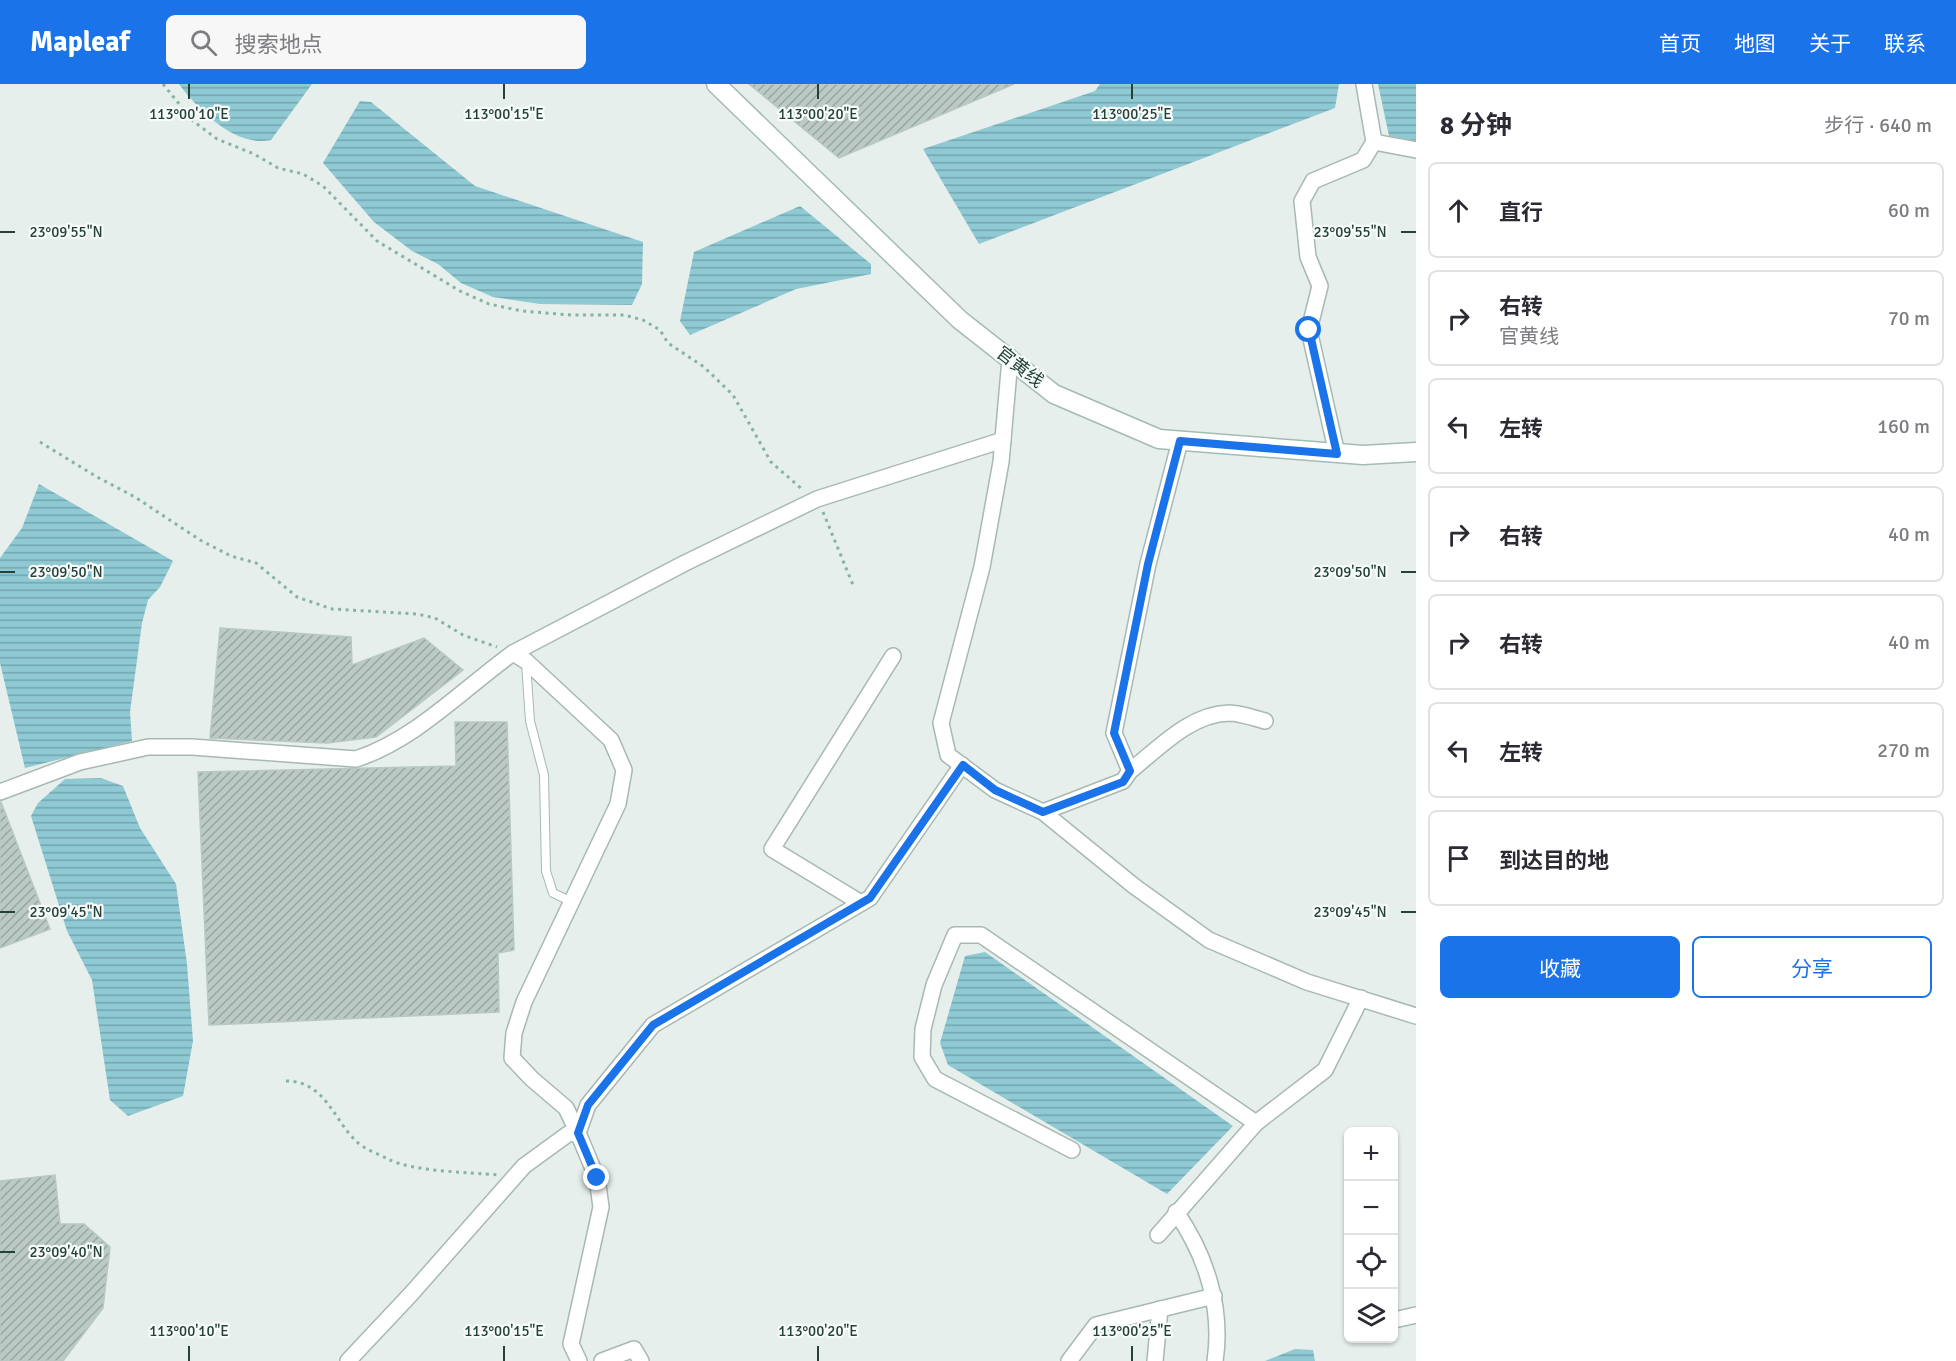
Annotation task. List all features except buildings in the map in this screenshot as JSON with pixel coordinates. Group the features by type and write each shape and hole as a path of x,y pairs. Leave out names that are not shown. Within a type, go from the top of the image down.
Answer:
{"street":[{"name":"官黄线","path":"716,84 960,320 1054,394 1159,439 1337,454 1416,452"},
{"path":"1337,454 1309,330 1320,286 1308,257 1302,201 1313,181 1363,160 1374,142 1364,84"},
{"path":"1374,142 1416,150"},
{"path":"1010,359 1003,440 982,567 941,723 948,754 995,790 1043,812 1134,886 1209,940 1307,982 1416,1016"},
{"path":"0,792 80,762 148,747 192,747 356,759 376,752 520,657 685,563 817,499 1003,440"},
{"path":"1130,771 1114,733 1148,564 1180,441"},
{"path":"861,903 772,849 893,656"},
{"path":"520,657 611,740 624,770 618,804 524,1002 514,1033 512,1058 532,1079 566,1108 597,1178 601,1207 570,1344 579,1361"},
{"path":"1043,812 1123,782 1130,771 1165,742 1201,718 1230,713 1265,721"},
{"path":"578,1133 588,1105 653,1025 870,898 963,765"},
{"path":"1072,1150 935,1079 922,1057 923,1029 934,985 955,935 981,935 1256,1123"},
{"path":"1158,1235 1256,1123 1326,1070 1361,998"},
{"path":"348,1361 411,1294 524,1166 568,1134 578,1133"},
{"path":"1176,1212 1193,1237 1214,1296 1217,1344 1215,1361"},
{"path":"1069,1361 1096,1324 1214,1296"},
{"path":"1155,1361 1160,1309"},
{"path":"1398,1319 1416,1315"},
{"path":"602,1361 634,1349 641,1361"}],"lane":[{"path":"520,657 530,721 544,775 546,871 553,892 572,902"}],"path":[{"path":"163,84 193,121 217,140 254,154 278,168 303,174 323,186 377,241 460,291 489,304 522,310 571,315 624,315 643,320 660,330 668,343 704,367 734,395 771,462 796,485 817,499 853,585"},
{"path":"40,442 97,477 135,496 200,540 231,556 256,563 297,597 332,609 417,614 435,618 463,635 520,657"},
{"path":"286,1081 295,1081 319,1092 356,1142 392,1161 435,1169 514,1176"}],"water":[{"path":"179,84 312,84 271,140 258,141 232,133 219,125 196,105"},
{"path":"1100,84 1339,84 1335,108 979,244 923,149 1095,91"},
{"path":"1378,84 1416,84 1416,141 1389,136"},
{"path":"360,101 371,102 475,186 643,242 642,284 632,305 540,304 493,297 461,283 438,264 412,251 374,222 323,163"},
{"path":"800,206 871,264 871,274 796,289 690,335 680,321 694,252"},
{"path":"39,484 173,561 160,587 148,600 142,623 130,712 132,741 25,768 0,663 0,558 22,528"},
{"path":"101,778 123,786 140,828 176,884 187,964 193,1041 183,1096 128,1116 110,1100 92,980 67,931 31,816 38,803 65,779"},
{"path":"985,952 1233,1126 1167,1194 948,1065 940,1043 965,956"},
{"path":"1295,1349 1313,1350 1315,1361 1265,1361"}],"route":[{"path":"597,1178 578,1133 588,1105 653,1025 870,898 963,765 995,790 1043,812 1123,782 1130,771 1114,733 1148,564 1180,441 1337,454 1309,330"}]}
